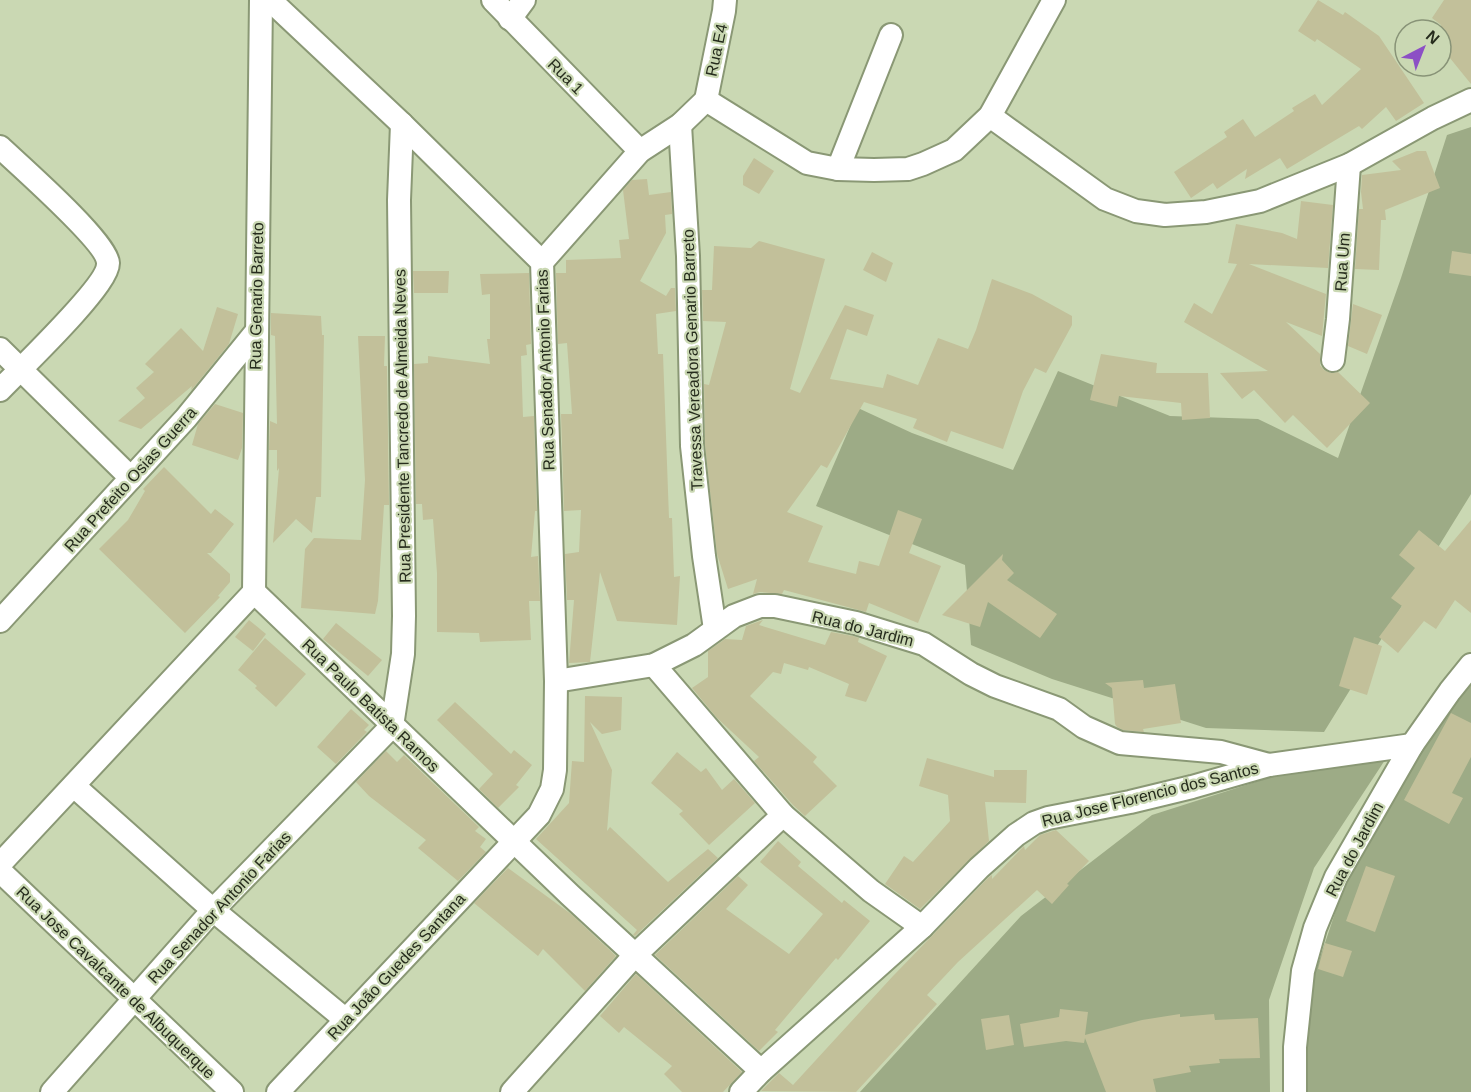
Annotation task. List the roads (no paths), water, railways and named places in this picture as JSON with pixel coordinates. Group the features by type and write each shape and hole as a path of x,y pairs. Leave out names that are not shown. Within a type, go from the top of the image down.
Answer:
{"street":[{"name":"Rua Genario Barreto","path":"254,592 261,0"},
{"name":"Rua Senador Antonio Farias","path":"270,0 402,124 542,262 556,681 555,770 552,789 539,814 513,840"},
{"name":"Rua 1","path":"493,0 640,151"},
{"path":"510,19 524,0"},
{"name":"Rua E4","path":"706,100 725,0"},
{"path":"542,262 640,151 680,125 706,100 807,162 838,169 908,169 954,150 990,116 1054,0"},
{"path":"838,169 891,35"},
{"path":"990,116 1105,199 1136,211 1165,215 1206,212 1260,201 1349,165 1433,118 1471,100"},
{"name":"Rua Presidente Tancredo de Almeida Neves","path":"392,726 403,654 404,616 399,200 402,124"},
{"name":"Travessa Vereadora Genario Barreto","path":"680,125 688,256 692,447 715,629"},
{"path":"0,147 88,232 103,250 108,262 106,271 90,297 0,390"},
{"name":"Rua Um","path":"1333,360 1349,165"},
{"name":"Rua Prefeito Osias Guerra","path":"0,621 194,410 256,332"},
{"path":"0,349 131,478"},
{"path":"0,864 254,592"},
{"name":"Rua Paulo Batista Ramos","path":"254,592 392,726 761,1071"},
{"name":"Rua do Jardim","path":"556,681 654,665 694,645 734,616 760,606 775,606 856,623 924,644 971,674 995,686 1059,709 1084,728 1119,742 1221,752 1269,765"},
{"path":"654,665 783,815 871,891 922,927"},
{"name":"Rua do Jardim","path":"1295,1092 1295,1047 1303,971 1315,928 1336,877 1412,745 1471,665"},
{"name":"Rua Senador Antonio Farias","path":"52,1092 213,910 392,726"},
{"name":"Rua Jose Florencio dos Santos","path":"741,1092 761,1071 922,927 979,868 1016,835 1034,823 1192,787 1269,765 1412,745"},
{"path":"74,786 213,910 346,1020"},
{"path":"512,1092 635,955 783,815"},
{"name":"Rua João Guedes Santana","path":"278,1092 513,840"},
{"name":"Rua Jose Cavalcante de Albuquerque","path":"0,871 232,1092"}]}
